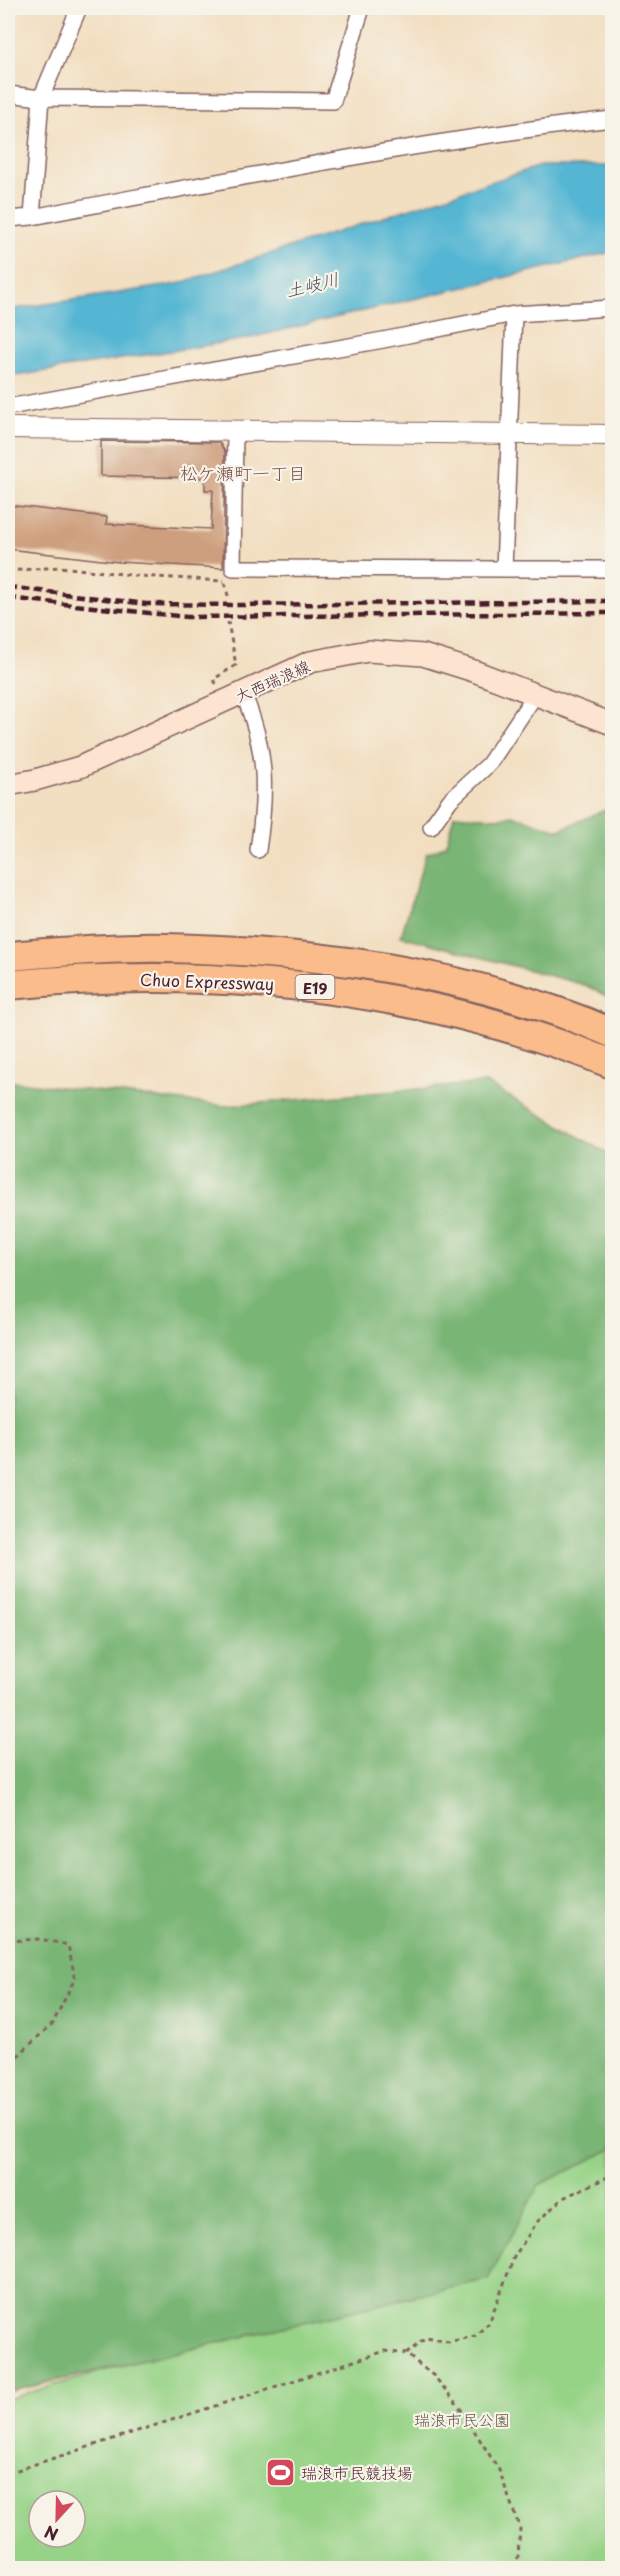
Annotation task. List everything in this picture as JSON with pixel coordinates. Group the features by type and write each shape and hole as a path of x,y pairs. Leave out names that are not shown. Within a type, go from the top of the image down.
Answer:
{"highway":[{"name":"Chuo Expressway","path":"8,956 165,948 254,952 314,958 457,982 514,997 612,1033"},
{"name":"Chuo Expressway","path":"8,985 60,980 221,979 354,992 457,1012 555,1041 612,1064"}],"main road":[{"name":"大西瑞浪線","path":"8,785 80,767 310,662 368,651 423,655 474,671 612,724"}],"street":[{"path":"32,217 41,98 79,8"},
{"path":"8,94 41,98 333,101 362,8"},
{"path":"8,219 32,217 505,132 612,119"},
{"path":"8,407 383,340 514,314 612,308"},
{"path":"504,569 514,314"},
{"path":"8,428 612,435"},
{"path":"235,432 233,568 612,569"},
{"path":"243,693 263,763 264,807 258,850"},
{"path":"431,827 450,800 489,764 535,695"}],"path":[{"path":"8,571 59,567 139,576 224,581"},
{"path":"222,702 214,679 236,666 228,622"},
{"path":"8,1941 40,1939 68,1945 75,1978 53,2023 8,2064"},
{"path":"406,2354 426,2338 449,2342 475,2336 489,2323 514,2257 537,2222 564,2198 612,2175"},
{"path":"8,2473 385,2351 406,2354 434,2376 458,2404 499,2470 520,2529 517,2568"}],"green space":[{"path":"612,807 612,999 585,985 401,936 426,854 446,845 454,815 500,818 512,815 559,830"},
{"path":"8,1081 227,1106 486,1083 612,1156 612,2149 539,2185 488,2279 8,2392"},
{"name":"瑞浪市民公園","path":"612,2135 612,2568 8,2568 8,2399 424,2276 518,2158"}],"water":[{"name":"土岐川","path":"540,166 612,166 612,252 245,339 8,377 8,310 177,284"}],"building":[{"path":"101,441 219,442 225,452 223,568 119,562 8,549 8,505 107,517 106,524 211,529 213,490 205,490 205,478 101,476"}],"railway":[{"path":"8,587 146,604 612,601"},
{"path":"8,598 187,617 612,613"}],"place":[{"name":"瑞浪市民競技場","path":"280,2472"}],"district":[{"name":"松ケ瀬町一丁目","path":"243,472"}]}
